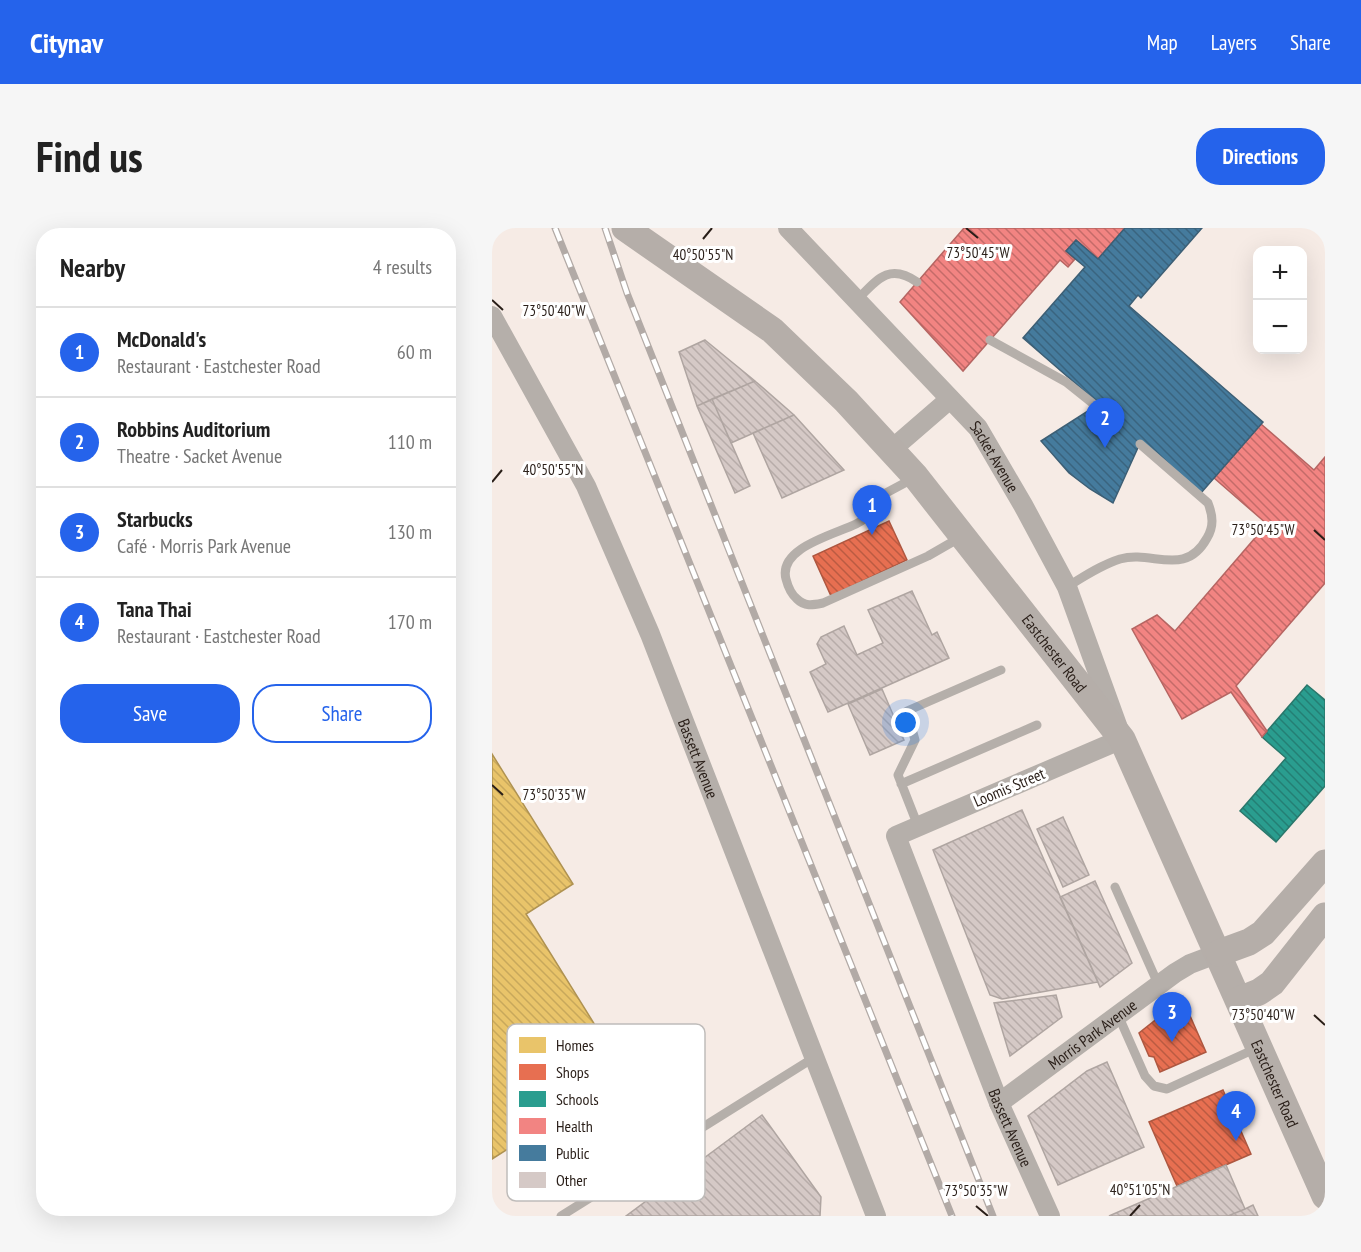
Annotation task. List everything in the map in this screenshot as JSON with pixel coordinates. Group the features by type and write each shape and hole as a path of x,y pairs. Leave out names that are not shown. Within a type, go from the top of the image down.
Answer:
{"main road":[{"name":"Eastchester Road","path":"625,228 772,330 846,401 916,477 1122,739 1325,1196"},
{"name":"Morris Park Avenue","path":"1219,953 1249,942 1263,933 1325,863"},
{"path":"1239,1000 1259,992 1272,983 1325,916"}],"street":[{"name":"Sacket Avenue","path":"788,228 978,428 1067,586 1122,739"},
{"name":"Bassett Avenue","path":"492,316 582,480 650,634 875,1216"},
{"path":"891,450 950,399"},
{"name":"Loomis Street","path":"896,836 1122,739"},
{"name":"Bassett Avenue","path":"896,836 999,1103 1050,1216"},
{"name":"Morris Park Avenue","path":"999,1103 1158,984 1190,964 1219,953"}],"lane":[{"path":"856,301 879,278 893,273 905,274 917,282"},
{"path":"990,340 1066,382 1096,406"},
{"path":"1067,586 1121,559 1142,557 1182,561 1196,553 1211,532 1213,516 1208,503 1140,444"},
{"path":"858,508 916,477"},
{"path":"876,498 878,508 859,523 800,550 788,559 785,577 788,587 800,602 812,606 823,603 928,556 963,536"},
{"path":"918,826 898,775 915,740 907,711 1001,670"},
{"path":"901,784 1037,725"},
{"path":"1115,887 1158,984"},
{"path":"1118,1015 1145,1076 1154,1086 1167,1089 1260,1047"},
{"path":"705,1126 815,1057"},
{"path":"561,1216 585,1201"}],"building: Homes":[{"path":"492,754 573,884 526,914 594,1024 507,1024 507,1150 492,1159"}],"building: Shops":[{"path":"889,521 907,560 831,596 813,556"},
{"path":"1173,1006 1187,1009 1206,1052 1160,1072 1154,1057 1149,1056 1139,1033"},
{"path":"1223,1090 1251,1154 1177,1186 1149,1122"}],"building: Schools":[{"path":"1307,685 1325,700 1325,786 1276,842 1240,811 1286,758 1262,737"}],"building: Health":[{"path":"964,228 1125,228 1098,259 1076,240 1066,251 1075,259 1068,267 1060,260 963,371 900,302"},
{"path":"1261,424 1314,470 1325,457 1325,583 1236,686 1267,731 1262,737 1231,692 1182,719 1132,629 1157,615 1175,631 1267,524 1214,478"}],"building: Public":[{"path":"1125,228 1202,228 1141,298 1138,295 1129,306 1263,422 1201,493 1141,441 1113,503 1069,473 1041,441 1099,404 1023,338 1085,267 1066,251 1076,240 1098,259"}],"building: Other":[{"path":"705,340 755,381 697,406 679,352"},
{"path":"755,381 794,415 731,443 712,399"},
{"path":"712,399 750,486 735,493 697,406"},
{"path":"794,415 844,470 782,498 753,433"},
{"path":"912,591 932,635 937,632 949,658 828,712 810,672 826,664 817,644 821,637 844,626 857,655 883,643 868,610"},
{"path":"882,689 904,740 870,755 848,704"},
{"path":"1022,810 1098,982 1002,999 990,995 933,850"},
{"path":"1063,817 1089,875 1063,887 1037,829"},
{"path":"1095,881 1132,963 1100,987 1060,897"},
{"path":"1056,995 1062,1017 1010,1056 994,1003"},
{"path":"1107,1062 1144,1147 1058,1185 1028,1116 1087,1071"},
{"path":"762,1115 821,1197 820,1216 626,1216 646,1201 705,1201 705,1157"},
{"path":"1226,1165 1245,1209 1228,1216 1109,1216"},
{"path":"1253,1205 1258,1216 1228,1216 1245,1209"}],"railway":[{"path":"555,228 952,1216"},
{"path":"605,228 627,293 993,1216"}],"place":[{"name":"Robbins Auditorium","path":"1105,448"},
{"name":"McDonald's","path":"872,535"},
{"name":"Starbucks","path":"1172,1042"},
{"name":"Tana Thai","path":"1236,1141"}]}
